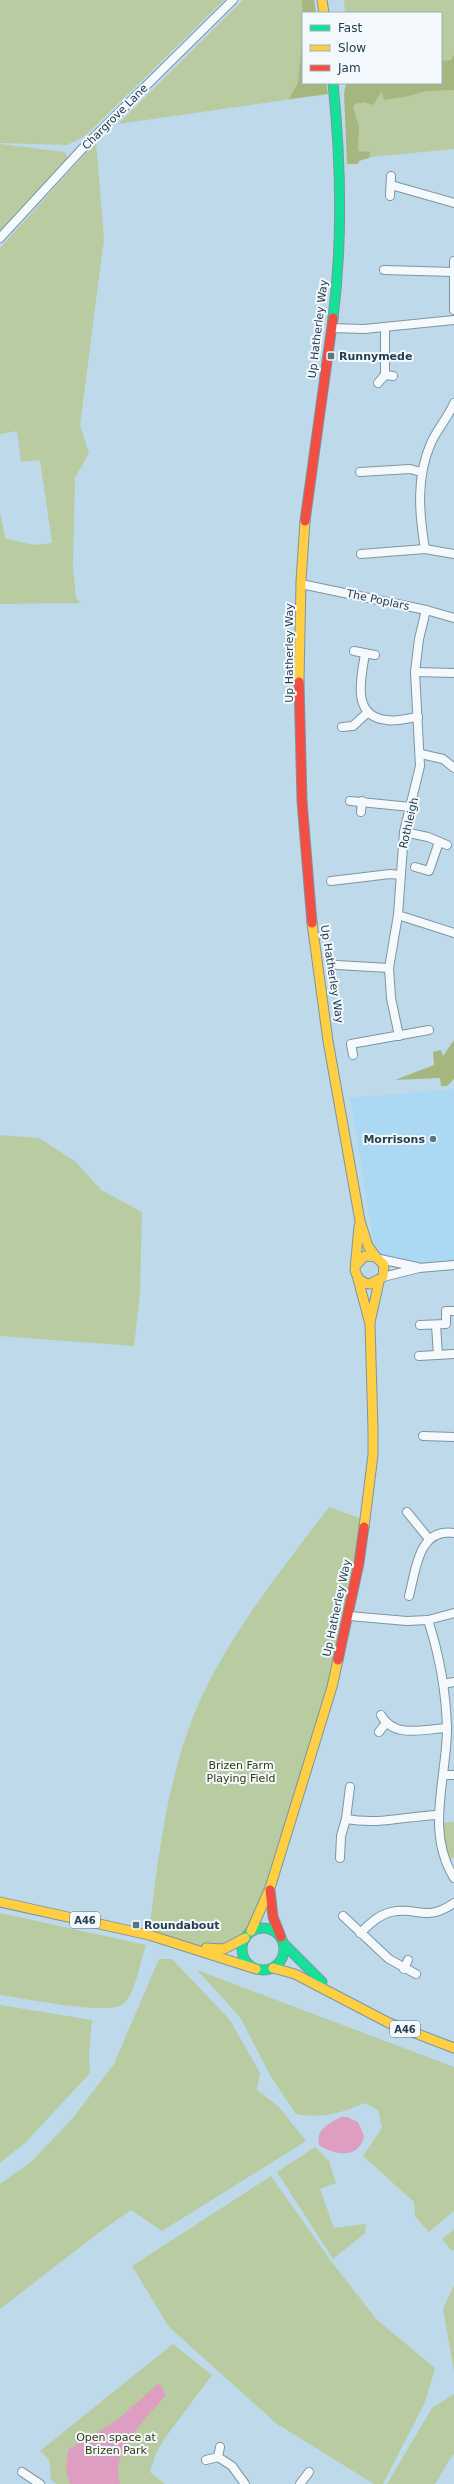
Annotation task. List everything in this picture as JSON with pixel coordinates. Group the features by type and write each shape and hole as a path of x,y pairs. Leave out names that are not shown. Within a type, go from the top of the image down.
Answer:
{"street":[{"name":"Chargrove Lane","path":"0,238 83,148 233,0"},
{"path":"322,0 324,12"},
{"name":"Up Hatherley Way","path":"333,84 340,209 332,328 311,465 301,584 302,778 305,856 319,975 360,1221 368,1246 378,1258"},
{"path":"390,196 391,181 454,202"},
{"path":"454,261 454,310"},
{"path":"384,270 453,272"},
{"path":"332,328 385,327 454,320"},
{"path":"378,383 389,376 385,327"},
{"path":"425,549 421,513 421,472 431,441 454,403"},
{"path":"360,472 410,469 421,472"},
{"path":"366,556 425,549 454,554"},
{"name":"The Poplars","path":"301,584 426,610 454,618"},
{"name":"Rothleigh","path":"399,1036 391,998 388,968 398,915 404,832 418,780 421,754 415,672 419,639 426,610"},
{"path":"354,651 375,655"},
{"path":"365,654 360,696 363,706 368,712 387,720 418,717"},
{"path":"415,672 454,674"},
{"path":"342,727 353,726 368,712"},
{"path":"421,754 443,759 454,768"},
{"path":"350,801 411,807"},
{"path":"361,812 362,801"},
{"path":"404,832 443,843 429,871 415,867"},
{"path":"331,881 390,874 401,875"},
{"path":"398,915 454,933"},
{"path":"337,965 388,968"},
{"path":"353,1055 351,1044 429,1030"},
{"name":"Up Hatherley Way","path":"356,1265 360,1221"},
{"path":"419,1268 366,1256 356,1265 358,1279 368,1285 419,1268 454,1265"},
{"path":"378,1258 384,1266 381,1280"},
{"name":"Up Hatherley Way","path":"248,1935 270,1888 332,1687 349,1616 360,1556 372,1455 370,1324 358,1279"},
{"name":"Up Hatherley Way","path":"370,1324 381,1280"},
{"path":"420,1325 446,1324 446,1311 454,1311"},
{"path":"436,1325 438,1355"},
{"path":"419,1356 454,1354"},
{"path":"423,1436 438,1441 454,1437"},
{"path":"407,1512 429,1539"},
{"path":"409,1596 422,1548 429,1539 441,1533 454,1533"},
{"path":"349,1616 391,1621 428,1620 454,1614"},
{"path":"428,1620 443,1684 447,1728 439,1815 441,1846 454,1878"},
{"path":"443,1684 454,1682"},
{"path":"381,1715 386,1723 403,1731 447,1728"},
{"path":"379,1732 386,1723"},
{"path":"443,1776 454,1776"},
{"path":"340,1858 341,1836 346,1819 350,1788"},
{"path":"346,1819 363,1822 388,1822 412,1816 439,1815"},
{"name":"Up Hatherley Way","path":"270,1888 273,1917 283,1941"},
{"name":"A46","path":"0,1902 132,1931 194,1948 256,1969"},
{"path":"360,1933 374,1920 395,1911 431,1914 454,1902"},
{"path":"343,1916 389,1959 404,1969 416,1974"},
{"path":"265,1928 274,1931 283,1941 282,1960 273,1968 256,1969 244,1958 242,1948 248,1935 265,1928"},
{"name":"A46","path":"194,1948 224,1949 248,1935"},
{"name":"A46","path":"283,1941 310,1972 356,2008"},
{"path":"404,1969 408,1960"},
{"name":"A46","path":"273,1968 295,1974 356,2008 389,2023 454,2048"},
{"path":"218,2457 220,2447"},
{"path":"206,2460 218,2457 232,2466 245,2484"},
{"path":"22,2472 40,2484"},
{"path":"300,2484 309,2472"}],"shaded area":[{"path":"454,1089 454,1262 378,1268 350,1098"},
{"path":"341,2117 347,2117 358,2122 364,2136 361,2144 352,2152 339,2153 319,2145 318,2140 321,2131"},
{"path":"158,2384 163,2388 165,2396 131,2436 124,2448 118,2471 120,2484 71,2484 66,2471 68,2450 116,2421"}],"green space":[{"path":"0,0 224,0 85,136 67,145 0,143"},
{"path":"243,0 314,0 316,12 302,12 302,84 326,84 328,94 118,124"},
{"path":"302,0 314,0 316,12 302,12"},
{"path":"344,0 454,0 454,65 442,67 442,12 345,12"},
{"path":"302,41 302,84 326,84 328,94 289,99 298,83"},
{"path":"454,55 454,90 426,91 409,96 384,100 382,91 373,105 364,102 355,104 353,108 359,126 358,151 370,152 369,158 359,161 358,164 347,164 344,93 346,84 442,84 442,61 451,60"},
{"path":"454,81 454,149 350,159 347,92 425,84 442,84 442,82"},
{"path":"96,142 104,239 80,425 89,453 75,478 73,566 76,598 81,603 0,604 0,512 5,538 33,545 52,543 40,460 21,462 17,431 0,434 0,248"},
{"path":"0,144 65,152 68,158 0,233"},
{"path":"454,1040 454,1079 447,1086 441,1086 440,1078 395,1080 434,1065 433,1052 441,1050 443,1056"},
{"path":"0,1135 39,1138 76,1162 101,1190 142,1212 140,1294 134,1346 0,1336"},
{"name":"Brizen Farm Playing Field","path":"329,1507 365,1520 349,1616 251,1931 224,1949 194,1948 149,1935 161,1840 167,1808 183,1745 194,1715 207,1686 234,1639 264,1594"},
{"path":"454,1822 454,1857 446,1861 438,1823"},
{"path":"0,1913 146,1945 134,1986 127,2000 123,2004 114,2007 100,2008 64,2005 0,1995"},
{"path":"159,1959 172,1959 230,2020 260,2073 257,2090 279,2107 306,2141 162,2231 131,2210 97,2234 0,2309 0,2184 31,2162 72,2119 114,2064"},
{"path":"197,1970 454,2067 454,2211 429,2232 415,2216 414,2202 363,2156 382,2128 378,2110 365,2103 348,2110 331,2114 314,2116 296,2114 271,2077 240,2017"},
{"path":"0,2005 92,2020 89,2054 90,2073 26,2142 0,2163"},
{"path":"315,2147 329,2161 336,2183 320,2189 334,2228 366,2224 365,2233 333,2259 277,2172"},
{"path":"271,2176 331,2261 377,2320 435,2368 425,2402 383,2484 374,2484 277,2424 169,2327 132,2266"},
{"path":"454,2229 454,2249 452,2251 442,2239"},
{"path":"454,2285 454,2371 443,2309"},
{"name":"Open space at Brizen Park","path":"173,2344 212,2375 165,2438 156,2453 150,2472 165,2484 57,2484 51,2480 49,2459 40,2451"},
{"path":"454,2394 454,2454 435,2484 387,2484 432,2408"}],"traffic: fast":[{"path":"333,84 338,142 340,230 333,318"},
{"path":"259,1928 267,1928 275,1931 281,1937 284,1949 281,1961 275,1967 267,1970 259,1970 251,1967 245,1961 242,1953 242,1945 245,1937 251,1931 259,1928"},
{"path":"284,1944 322,1982"}],"traffic: slow":[{"path":"322,0 324,12"},
{"path":"299,682 301,581 305,521"},
{"path":"312,923 328,1041 360,1221 368,1246 376,1257"},
{"path":"356,1265 365,1256 376,1257 384,1265 383,1277 370,1284 360,1280 357,1275 355,1270 359,1226"},
{"path":"358,1279 370,1324 373,1430 373,1455 364,1527"},
{"path":"370,1322 379,1282"},
{"path":"251,1931 270,1888 332,1687 338,1660"},
{"path":"0,1902 149,1935 256,1969"},
{"path":"206,1948 224,1949 245,1938"},
{"path":"273,1968 295,1974 389,2023 454,2048"}],"traffic: jam":[{"path":"305,521 333,318"},
{"path":"299,682 302,801 312,923"},
{"path":"338,1660 359,1563 364,1527"},
{"path":"270,1890 273,1917 281,1937"}],"place":[{"name":"Runnymede","path":"331,356"},
{"name":"Morrisons","path":"433,1139"},
{"name":"Roundabout","path":"136,1925"}]}
